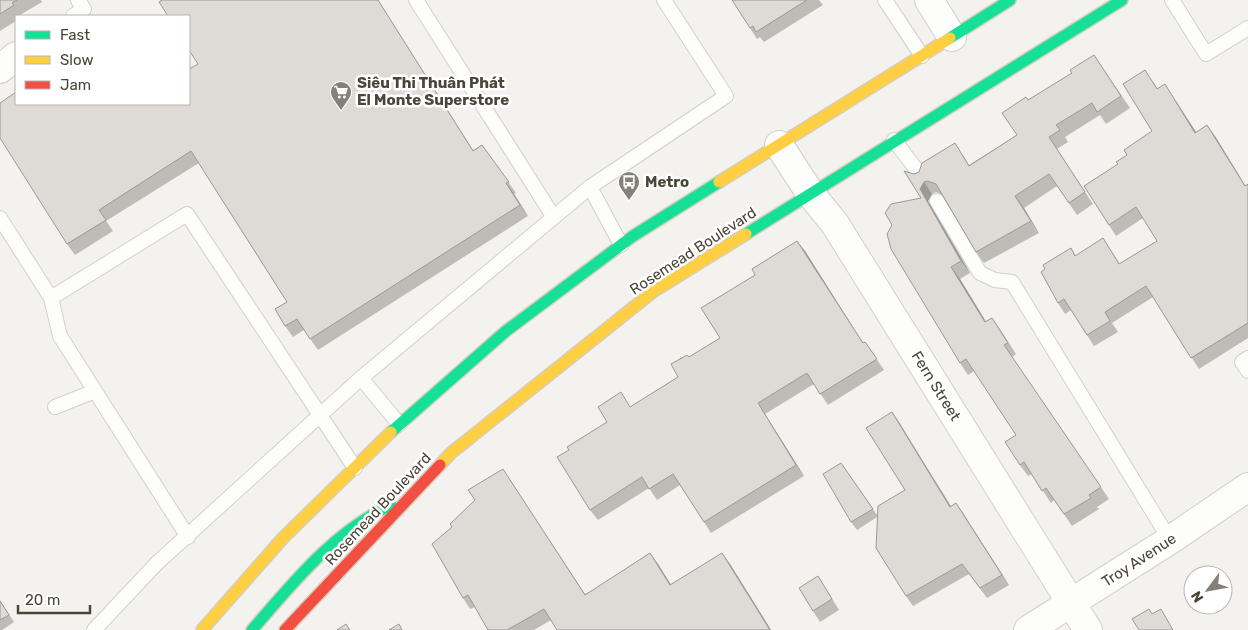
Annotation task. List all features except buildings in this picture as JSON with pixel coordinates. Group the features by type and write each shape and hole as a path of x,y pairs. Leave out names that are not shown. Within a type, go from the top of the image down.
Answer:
{"main road":[{"path":"202,630 283,538 399,424 506,330 621,245 1010,0"},
{"name":"Rosemead Boulevard","path":"284,630 451,453 654,291 810,192 1122,0"},
{"path":"252,630 290,586 353,527 383,508 407,500"}],"street":[{"path":"929,0 952,37"},
{"path":"0,69 15,57"},
{"name":"Fern Street","path":"779,145 810,192 835,224 1088,630"},
{"name":"Troy Avenue","path":"1028,630 1072,604 1248,487"}],"lane":[{"path":"74,15 84,9 78,0"},
{"path":"416,0 553,216"},
{"path":"94,630 157,563 188,537 361,378 590,187 726,96 664,0"},
{"path":"885,0 922,56"},
{"path":"1172,0 1206,54 1248,28"},
{"path":"894,140 922,177"},
{"path":"590,187 621,245"},
{"path":"937,201 980,273 995,280 1012,282 1170,540"},
{"path":"51,298 187,214 355,468"},
{"path":"0,218 51,298 60,336 188,537"},
{"path":"1248,358 1242,362 1248,371"},
{"path":"361,378 399,424"},
{"path":"55,407 96,391"}],"traffic: fast":[{"path":"950,38 1010,0"},
{"path":"746,234 1122,0"},
{"path":"391,432 506,331 633,236 719,182"},
{"path":"252,630 299,577 332,544 370,516 391,505"}],"traffic: slow":[{"path":"719,182 950,38"},
{"path":"440,465 451,453 654,291 746,234"},
{"path":"202,630 283,538 391,432"}],"traffic: jam":[{"path":"285,630 440,465"}],"place":[{"name":"Siêu Thi Thuân Phát El Monte Superstore","path":"341,111"},
{"name":"Metro","path":"629,201"}]}
